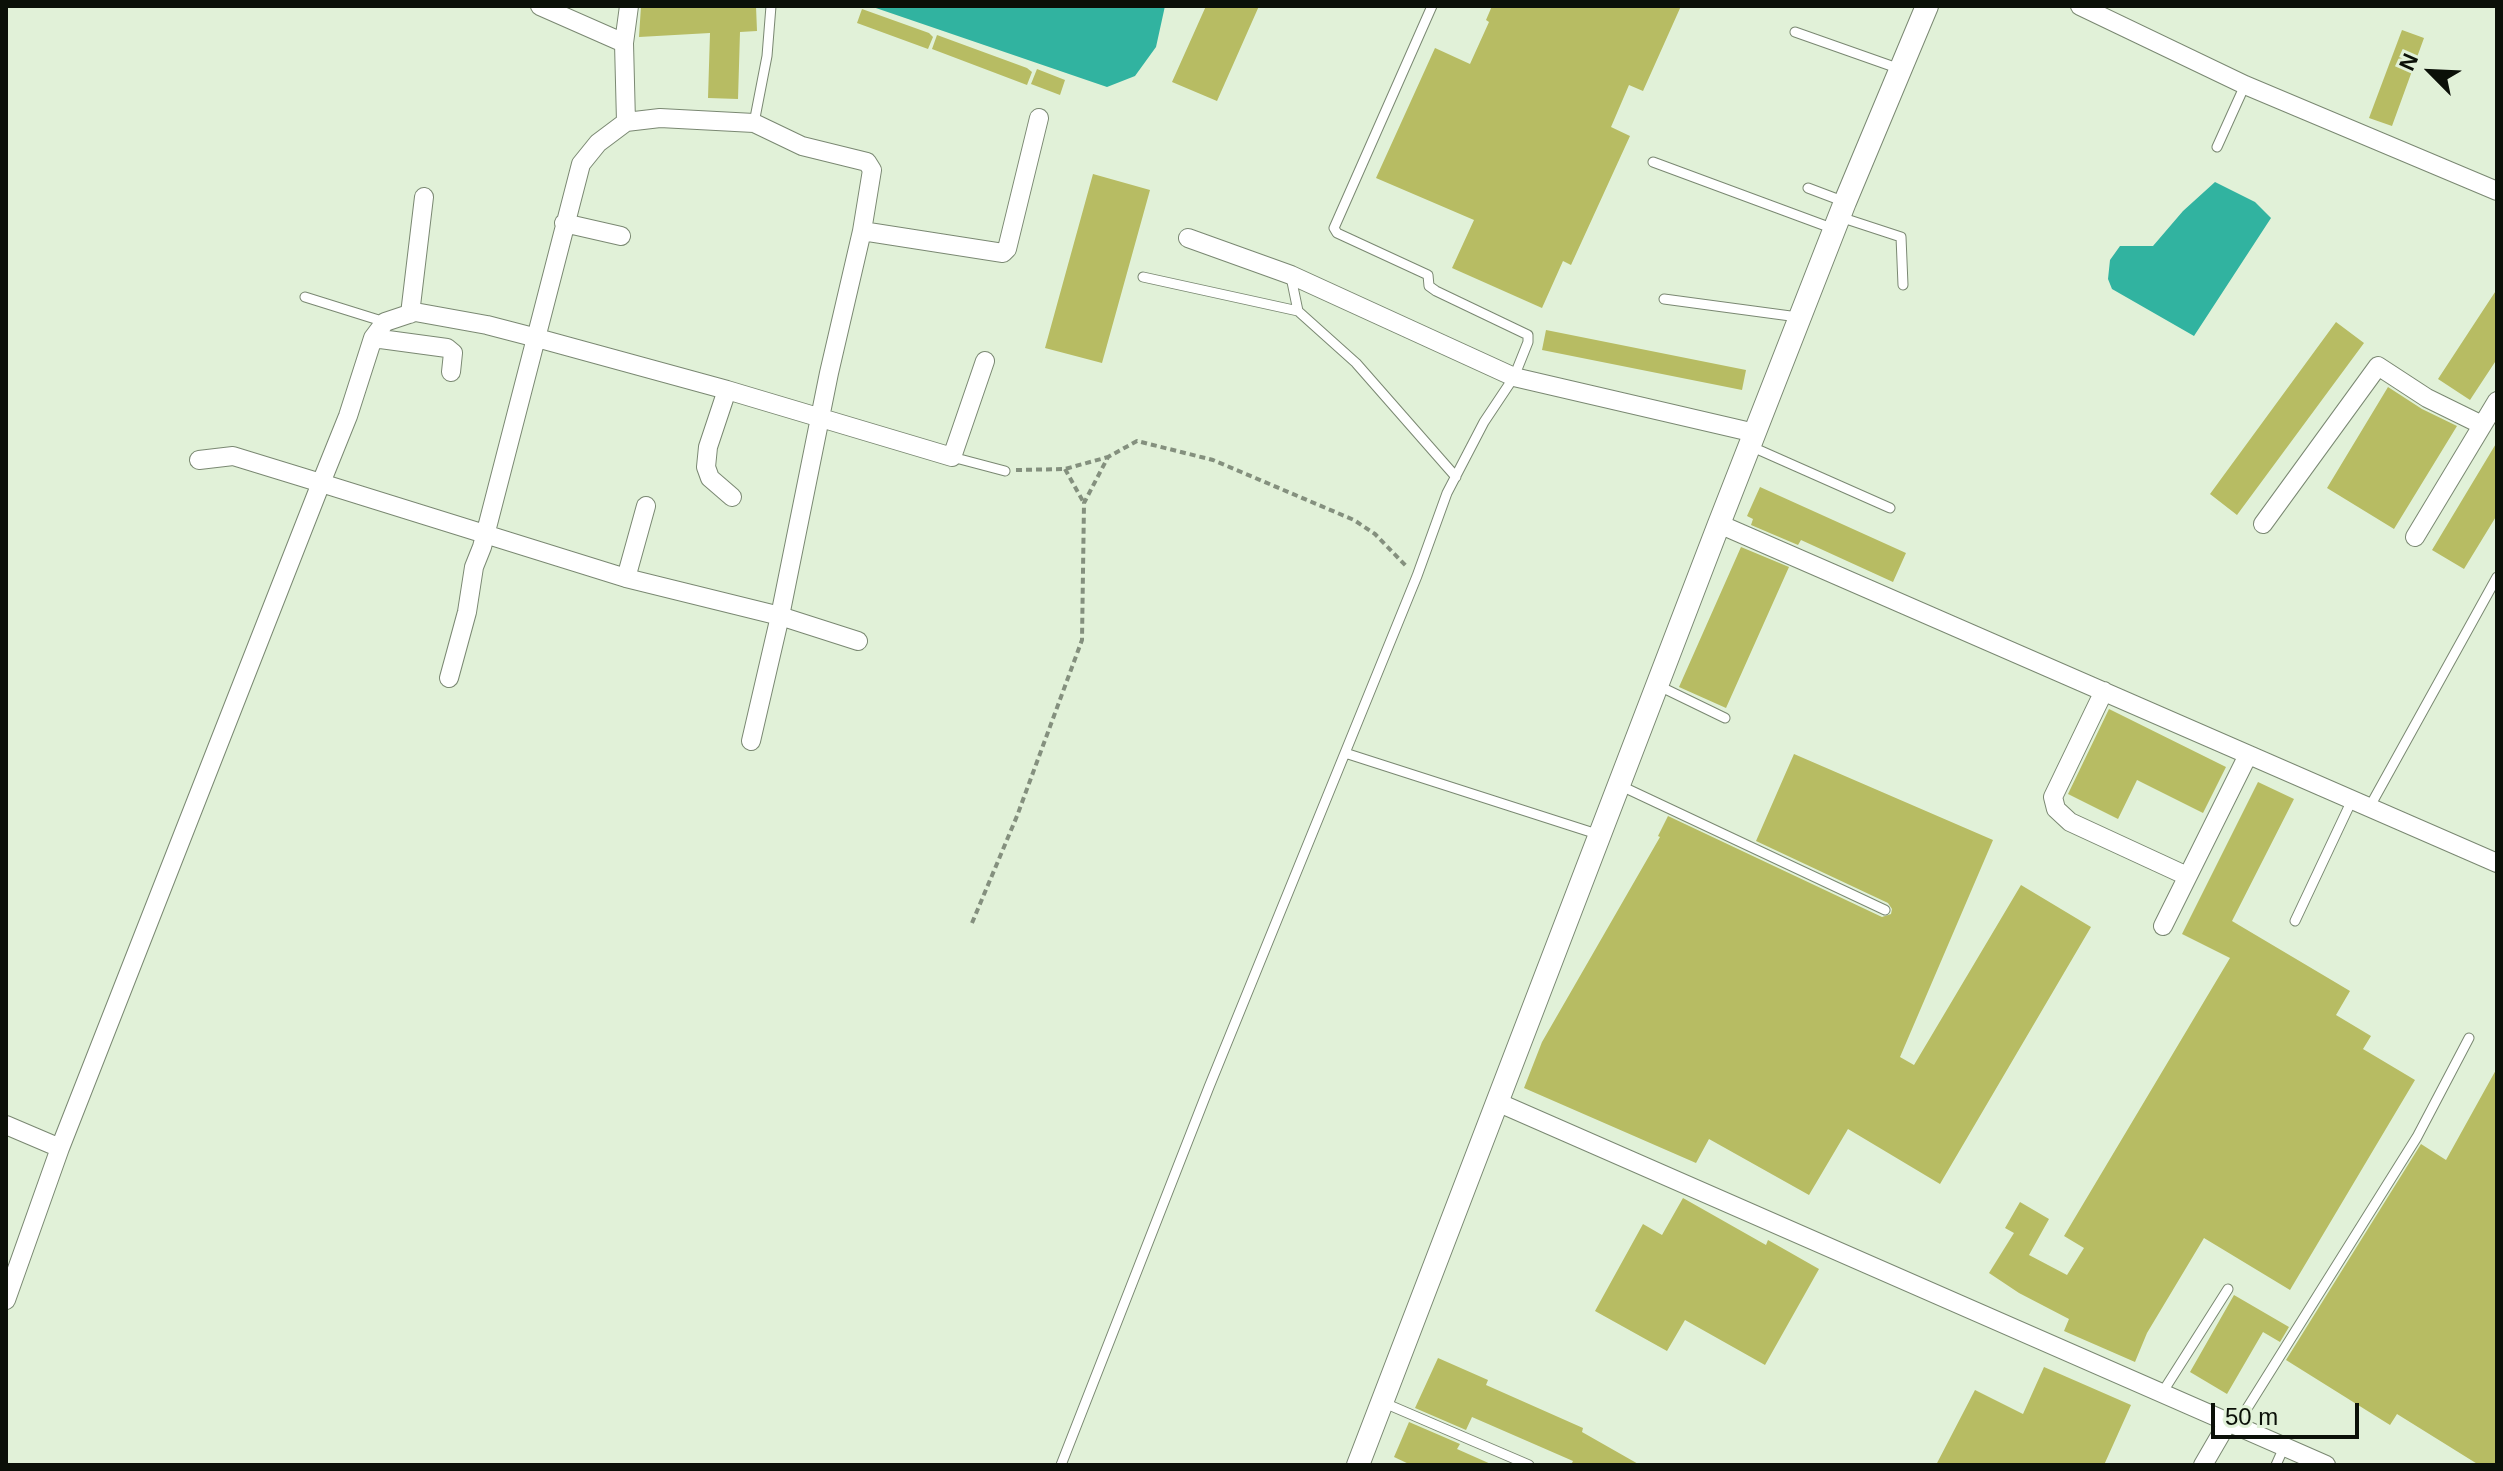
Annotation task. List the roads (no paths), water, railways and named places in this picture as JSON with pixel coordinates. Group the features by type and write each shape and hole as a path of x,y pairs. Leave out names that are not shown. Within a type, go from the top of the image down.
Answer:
{"street":[{"path":"540,6 624,43"},
{"path":"626,122 624,43 629,6"},
{"path":"1358,1465 1719,524 1840,216 1927,6"},
{"path":"2093,8 2245,85 2497,191"},
{"path":"449,678 467,612 474,567 581,164 598,143 626,122 660,118 754,123 802,146 867,162 872,170 862,231 751,741"},
{"path":"862,231 1003,253 1007,249 1039,118"},
{"path":"410,314 424,197"},
{"path":"564,223 621,236"},
{"path":"1188,238 1291,275 1514,377 1753,439"},
{"path":"6,1300 60,1148 348,416 373,338 385,322 415,312 487,325 727,390 952,457 985,361"},
{"path":"373,338 447,348 453,353 451,372"},
{"path":"2263,524 2378,366 2427,398 2482,425"},
{"path":"727,390 708,447 706,467 710,478 732,497"},
{"path":"2415,537 2497,401"},
{"path":"199,460 233,456 626,578 780,616 858,641"},
{"path":"626,578 646,506"},
{"path":"1719,524 2497,863"},
{"path":"2104,691 2053,797 2056,809 2070,822 2187,876"},
{"path":"2163,926 2248,755"},
{"path":"1497,1102 2326,1465"},
{"path":"6,1125 60,1148"},
{"path":"2203,1465 2232,1424"}],"lane":[{"path":"754,123 767,56 771,6"},
{"path":"1061,1465 1215,1073 1417,576 1447,493 1484,422 1514,377 1526,350 1528,335 1436,291 1429,286 1428,275 1337,233 1334,228 1432,6"},
{"path":"1795,32 1900,69"},
{"path":"2217,147 2245,85"},
{"path":"1653,162 1840,216 1901,237 1903,285"},
{"path":"1808,188 1840,216"},
{"path":"1291,275 1298,311"},
{"path":"1143,277 1298,311 1356,363 1456,477"},
{"path":"305,297 385,322"},
{"path":"1664,299 1801,317"},
{"path":"1753,439 1890,508"},
{"path":"952,457 1005,471"},
{"path":"2295,921 2497,577"},
{"path":"1657,685 1725,718"},
{"path":"1345,753 1600,835"},
{"path":"1619,785 1885,910"},
{"path":"2232,1424 2417,1137 2469,1038"},
{"path":"2162,1393 2228,1289"},
{"path":"1382,1402 1529,1465"},
{"path":"2276,1465 2284,1447"}],"water":[{"path":"870,6 1165,6 1156,47 1135,76 1107,87"},
{"path":"2215,182 2255,202 2271,218 2194,336 2112,289 2108,279 2110,260 2120,246 2153,246 2183,211"}]}
